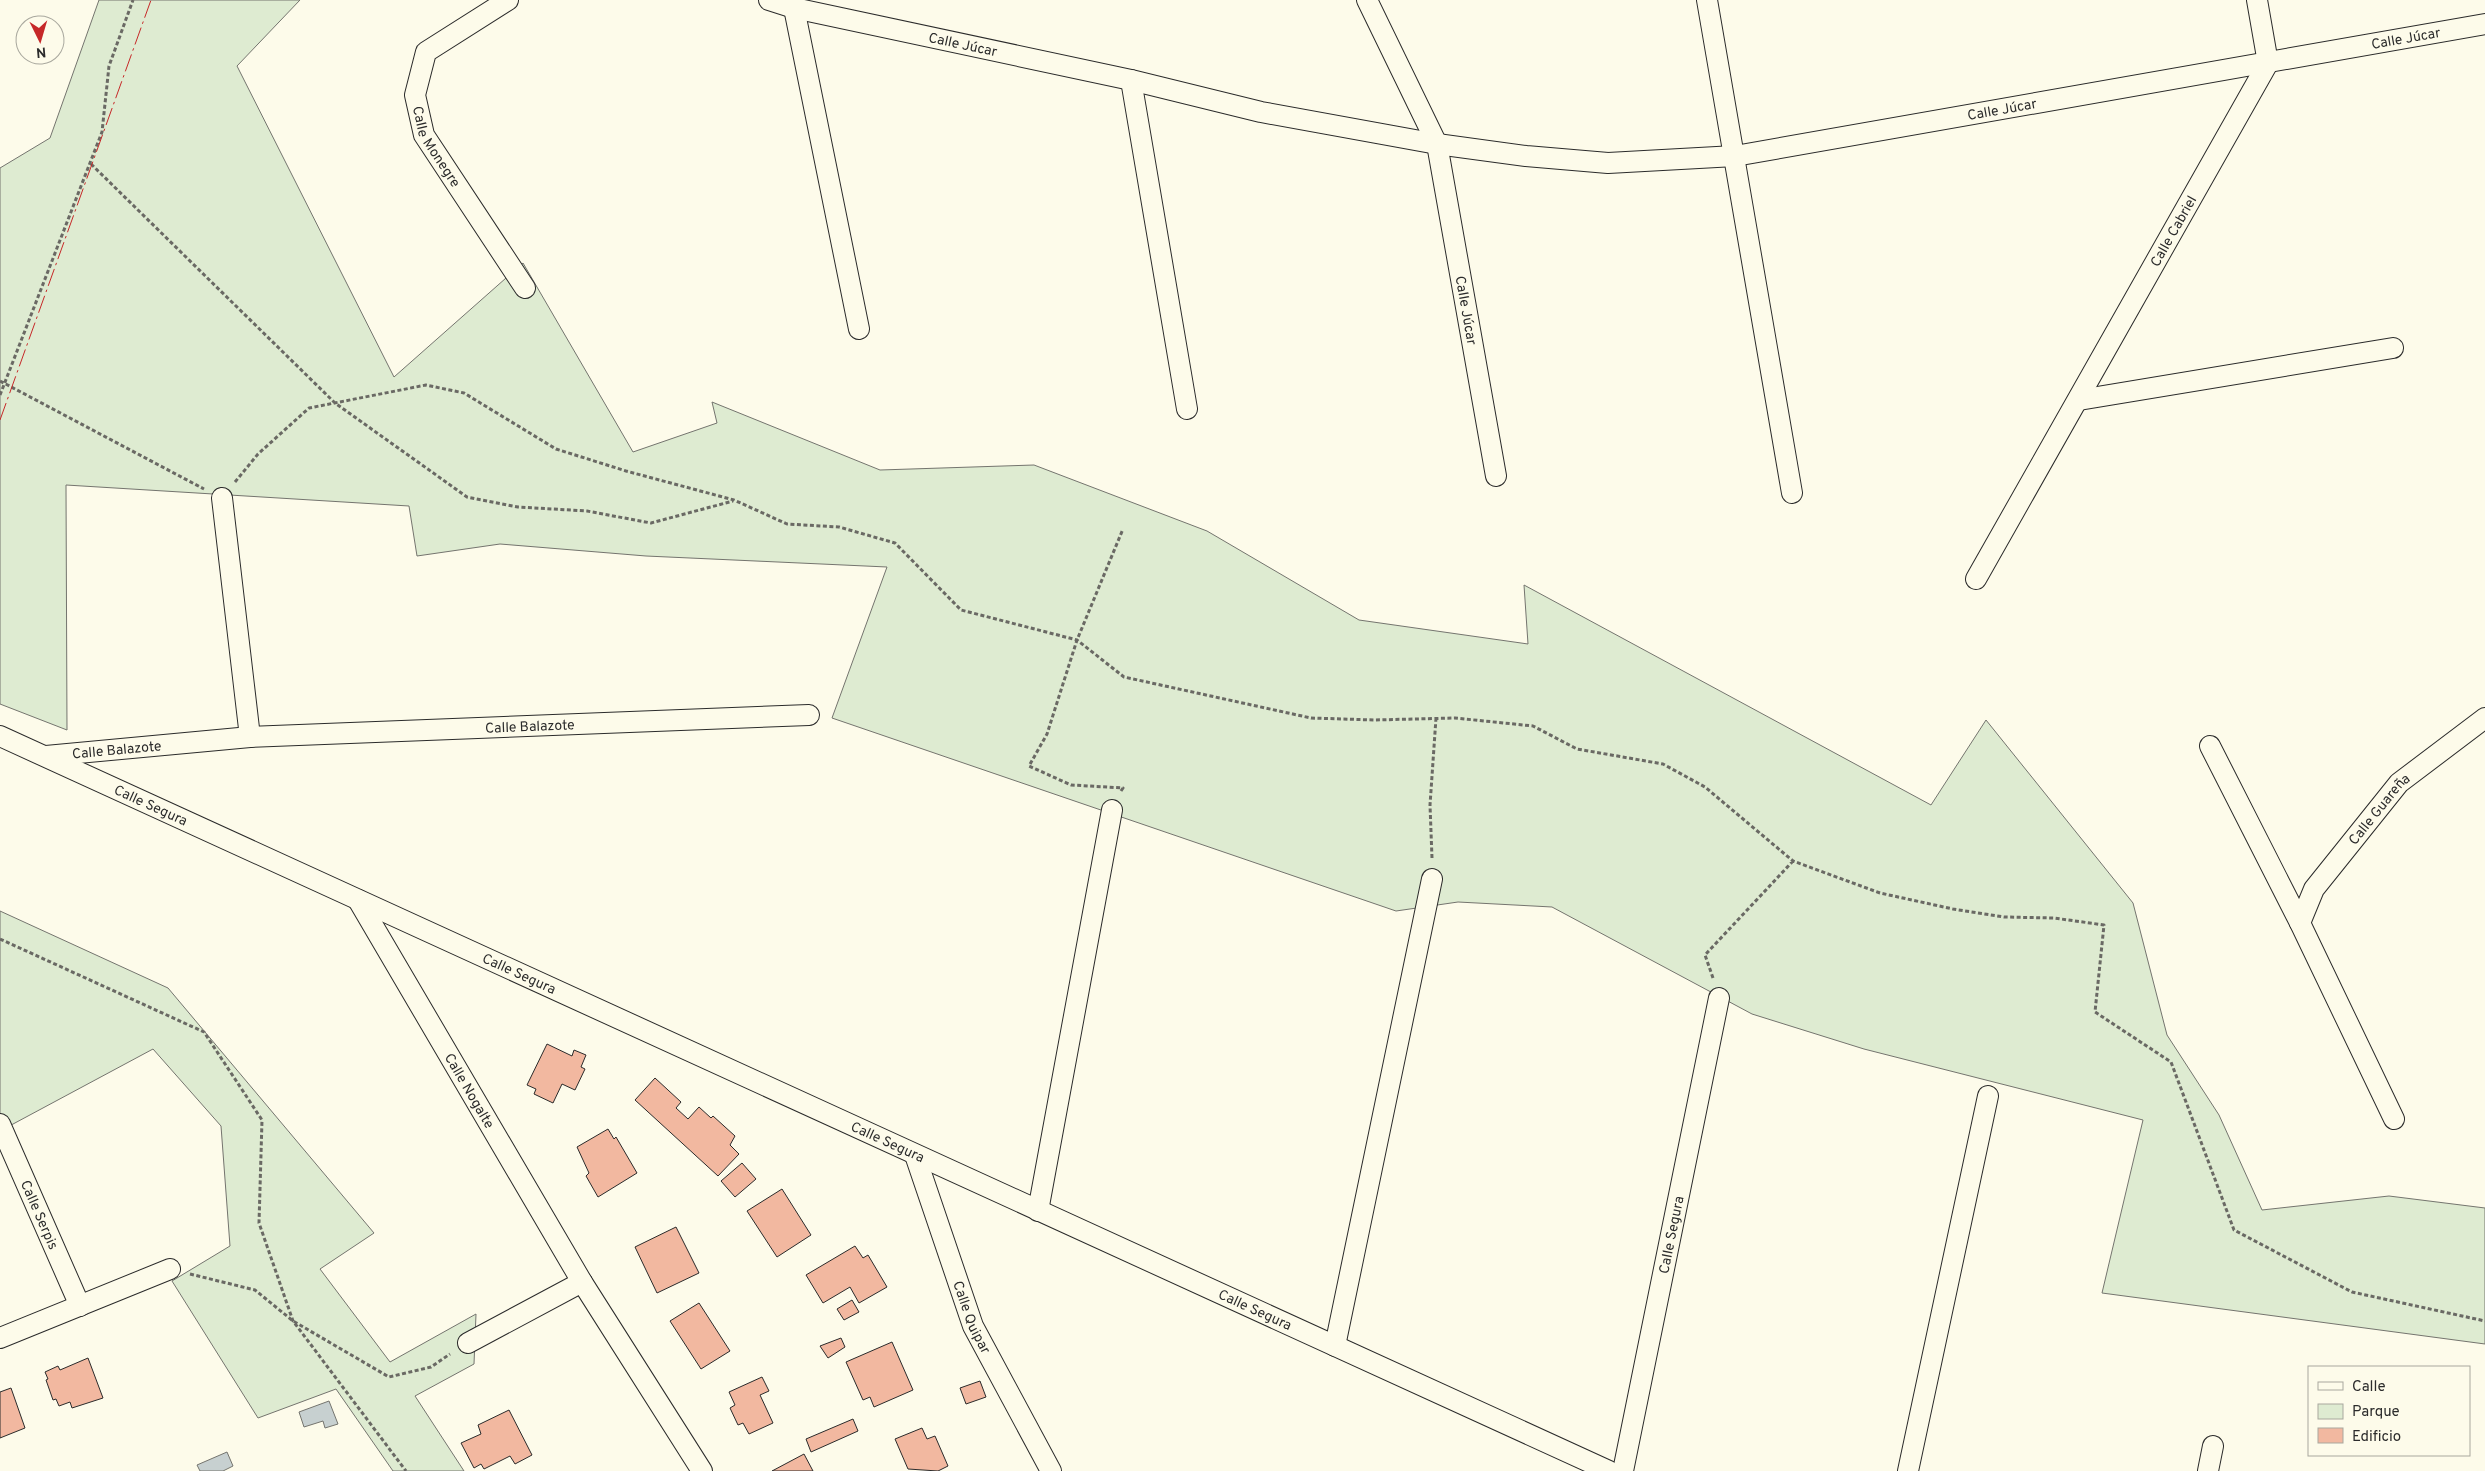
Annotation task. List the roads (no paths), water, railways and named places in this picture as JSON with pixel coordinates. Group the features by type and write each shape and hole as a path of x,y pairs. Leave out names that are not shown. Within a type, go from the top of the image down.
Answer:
{"street":[{"name":"Calle Monegre","path":"508,0 426,52 415,95 424,135 525,288"},
{"name":"Calle Júcar","path":"769,0 794,8 1130,80 1261,112 1437,144 1526,156 1608,163 1735,156 2485,24"},
{"name":"Calle Júcar","path":"1367,0 1437,144 1496,476"},
{"path":"1708,0 1792,493"},
{"path":"2257,0 2268,63"},
{"path":"794,8 859,329"},
{"name":"Calle Cabriel","path":"1976,579 2268,63"},
{"path":"1130,80 1187,409"},
{"path":"2079,400 2393,348"},
{"path":"222,498 250,737"},
{"name":"Calle Balazote","path":"44,756 250,737 809,715"},
{"name":"Calle Guareña","path":"2300,923 2314,889 2399,783 2485,718"},
{"name":"Calle Segura","path":"0,736 1609,1471"},
{"path":"2210,746 2300,923 2394,1119"},
{"path":"1038,1211 1112,810"},
{"path":"1335,1346 1432,879"},
{"name":"Calle Nogalte","path":"358,900 582,1282 702,1471"},
{"name":"Calle Segura","path":"1623,1471 1719,998"},
{"path":"1908,1471 1988,1096"},
{"name":"Calle Serpis","path":"0,1124 80,1306"},
{"name":"Calle Quipar","path":"916,1155 973,1326 1050,1471"},
{"path":"0,1338 170,1269"},
{"path":"468,1343 582,1282"},
{"path":"2208,1471 2213,1446"}]}
